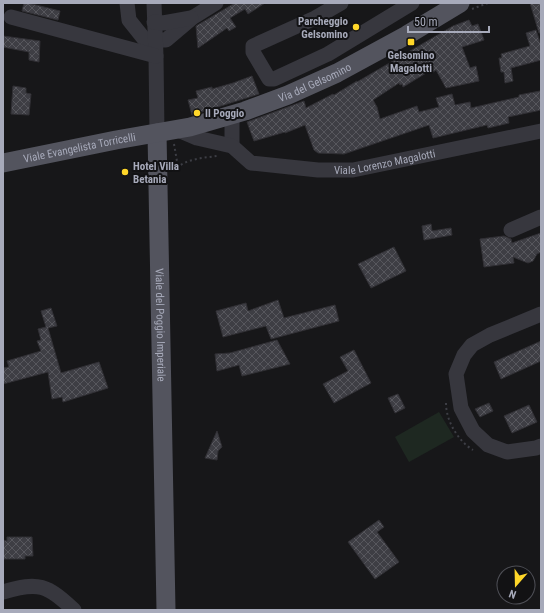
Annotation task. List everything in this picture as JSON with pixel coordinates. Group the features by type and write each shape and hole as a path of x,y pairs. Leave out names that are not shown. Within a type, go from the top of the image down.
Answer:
{"main road":[{"name":"Via del Gelsomino","path":"157,133 190,127 232,115 288,95 337,73 407,35 460,3"},
{"name":"Viale Evangelista Torricelli","path":"3,163 157,133"},
{"name":"Viale del Poggio Imperiale","path":"157,133 166,610"}],"street":[{"path":"127,3 129,20 145,40 155,41 166,40 192,18 216,3"},
{"name":"Viale del Poggio Imperiale","path":"154,3 157,133"},
{"path":"341,3 315,18 253,46 252,52 268,79 274,79 328,54 412,3"},
{"path":"11,17 156,56"},
{"path":"154,22 164,23 192,18"},
{"path":"176,129 197,138 232,146 232,115"},
{"name":"Viale Lorenzo Magalotti","path":"232,146 247,160 259,165 318,170 353,170 541,131"},
{"path":"511,230 541,217"},
{"path":"541,314 472,344 464,355 456,374 461,408 473,431 488,444 507,452 541,446"},
{"path":"3,592 28,586 44,588 57,594 74,610"}],"path":[{"path":"446,402 446,409 453,429 464,445 476,452"}],"shaded area":[{"path":"439,412 454,437 409,462 395,437"}],"building":[{"path":"24,3 60,11 58,20 22,11"},
{"path":"235,3 265,3 248,14 245,9 230,18 236,27 229,31 227,28 198,48 196,26"},
{"path":"530,3 541,3 541,33 539,33"},
{"path":"469,20 472,26 478,24 484,40 462,47 470,68 476,66 479,81 446,88 436,70 432,73 431,70 403,87 402,84 400,85 399,83 373,100 377,107 380,119 417,106 419,112 439,107 436,98 452,94 455,105 470,102 471,108 540,91 541,110 508,117 509,123 488,128 487,125 433,138 429,125 344,154 318,153 314,150 305,125 285,133 254,141 247,122 304,101 306,108 333,94 334,95 453,26"},
{"path":"536,30 541,45 541,60 511,68 513,81 505,83 504,72 501,72 499,58 502,58 501,54 530,46 526,33"},
{"path":"3,36 40,41 39,62 29,60 29,52 3,47"},
{"path":"252,76 259,94 192,115 188,100 198,98 196,91 212,87 212,89"},
{"path":"13,86 26,88 26,93 31,94 29,115 11,114"},
{"path":"431,224 432,231 451,228 452,235 424,240 422,226"},
{"path":"541,233 541,252 537,254 533,261 528,263 513,257 514,263 484,267 480,239 504,236 511,239 512,243"},
{"path":"394,247 406,271 371,288 358,264"},
{"path":"278,300 284,318 335,305 339,321 271,339 266,326 223,337 216,311 246,303 248,311"},
{"path":"51,308 57,326 48,328 61,373 99,362 108,388 63,402 62,397 52,399 48,372 3,384 3,368 9,367 7,361 41,351 37,341 41,340 38,329 46,327 41,311"},
{"path":"277,340 290,364 242,376 239,365 217,371 215,354 230,353"},
{"path":"541,341 541,361 501,379 494,362"},
{"path":"354,350 371,383 334,403 323,384 348,371 340,357"},
{"path":"398,394 405,408 395,413 388,398"},
{"path":"489,403 493,411 480,417 475,409"},
{"path":"529,405 537,422 512,433 504,416"},
{"path":"217,431 222,447 218,451 217,460 205,458"},
{"path":"379,520 384,527 377,532 399,562 375,579 348,542"},
{"path":"7,537 32,537 33,556 25,556 25,559 3,559 3,540 7,541"}],"place":[{"name":"Parcheggio Gelsomino","path":"356,27"},
{"name":"Gelsomino Magalotti","path":"411,42"},
{"name":"Il Poggio","path":"197,113"},
{"name":"Hotel Villa Betania","path":"125,172"}]}
